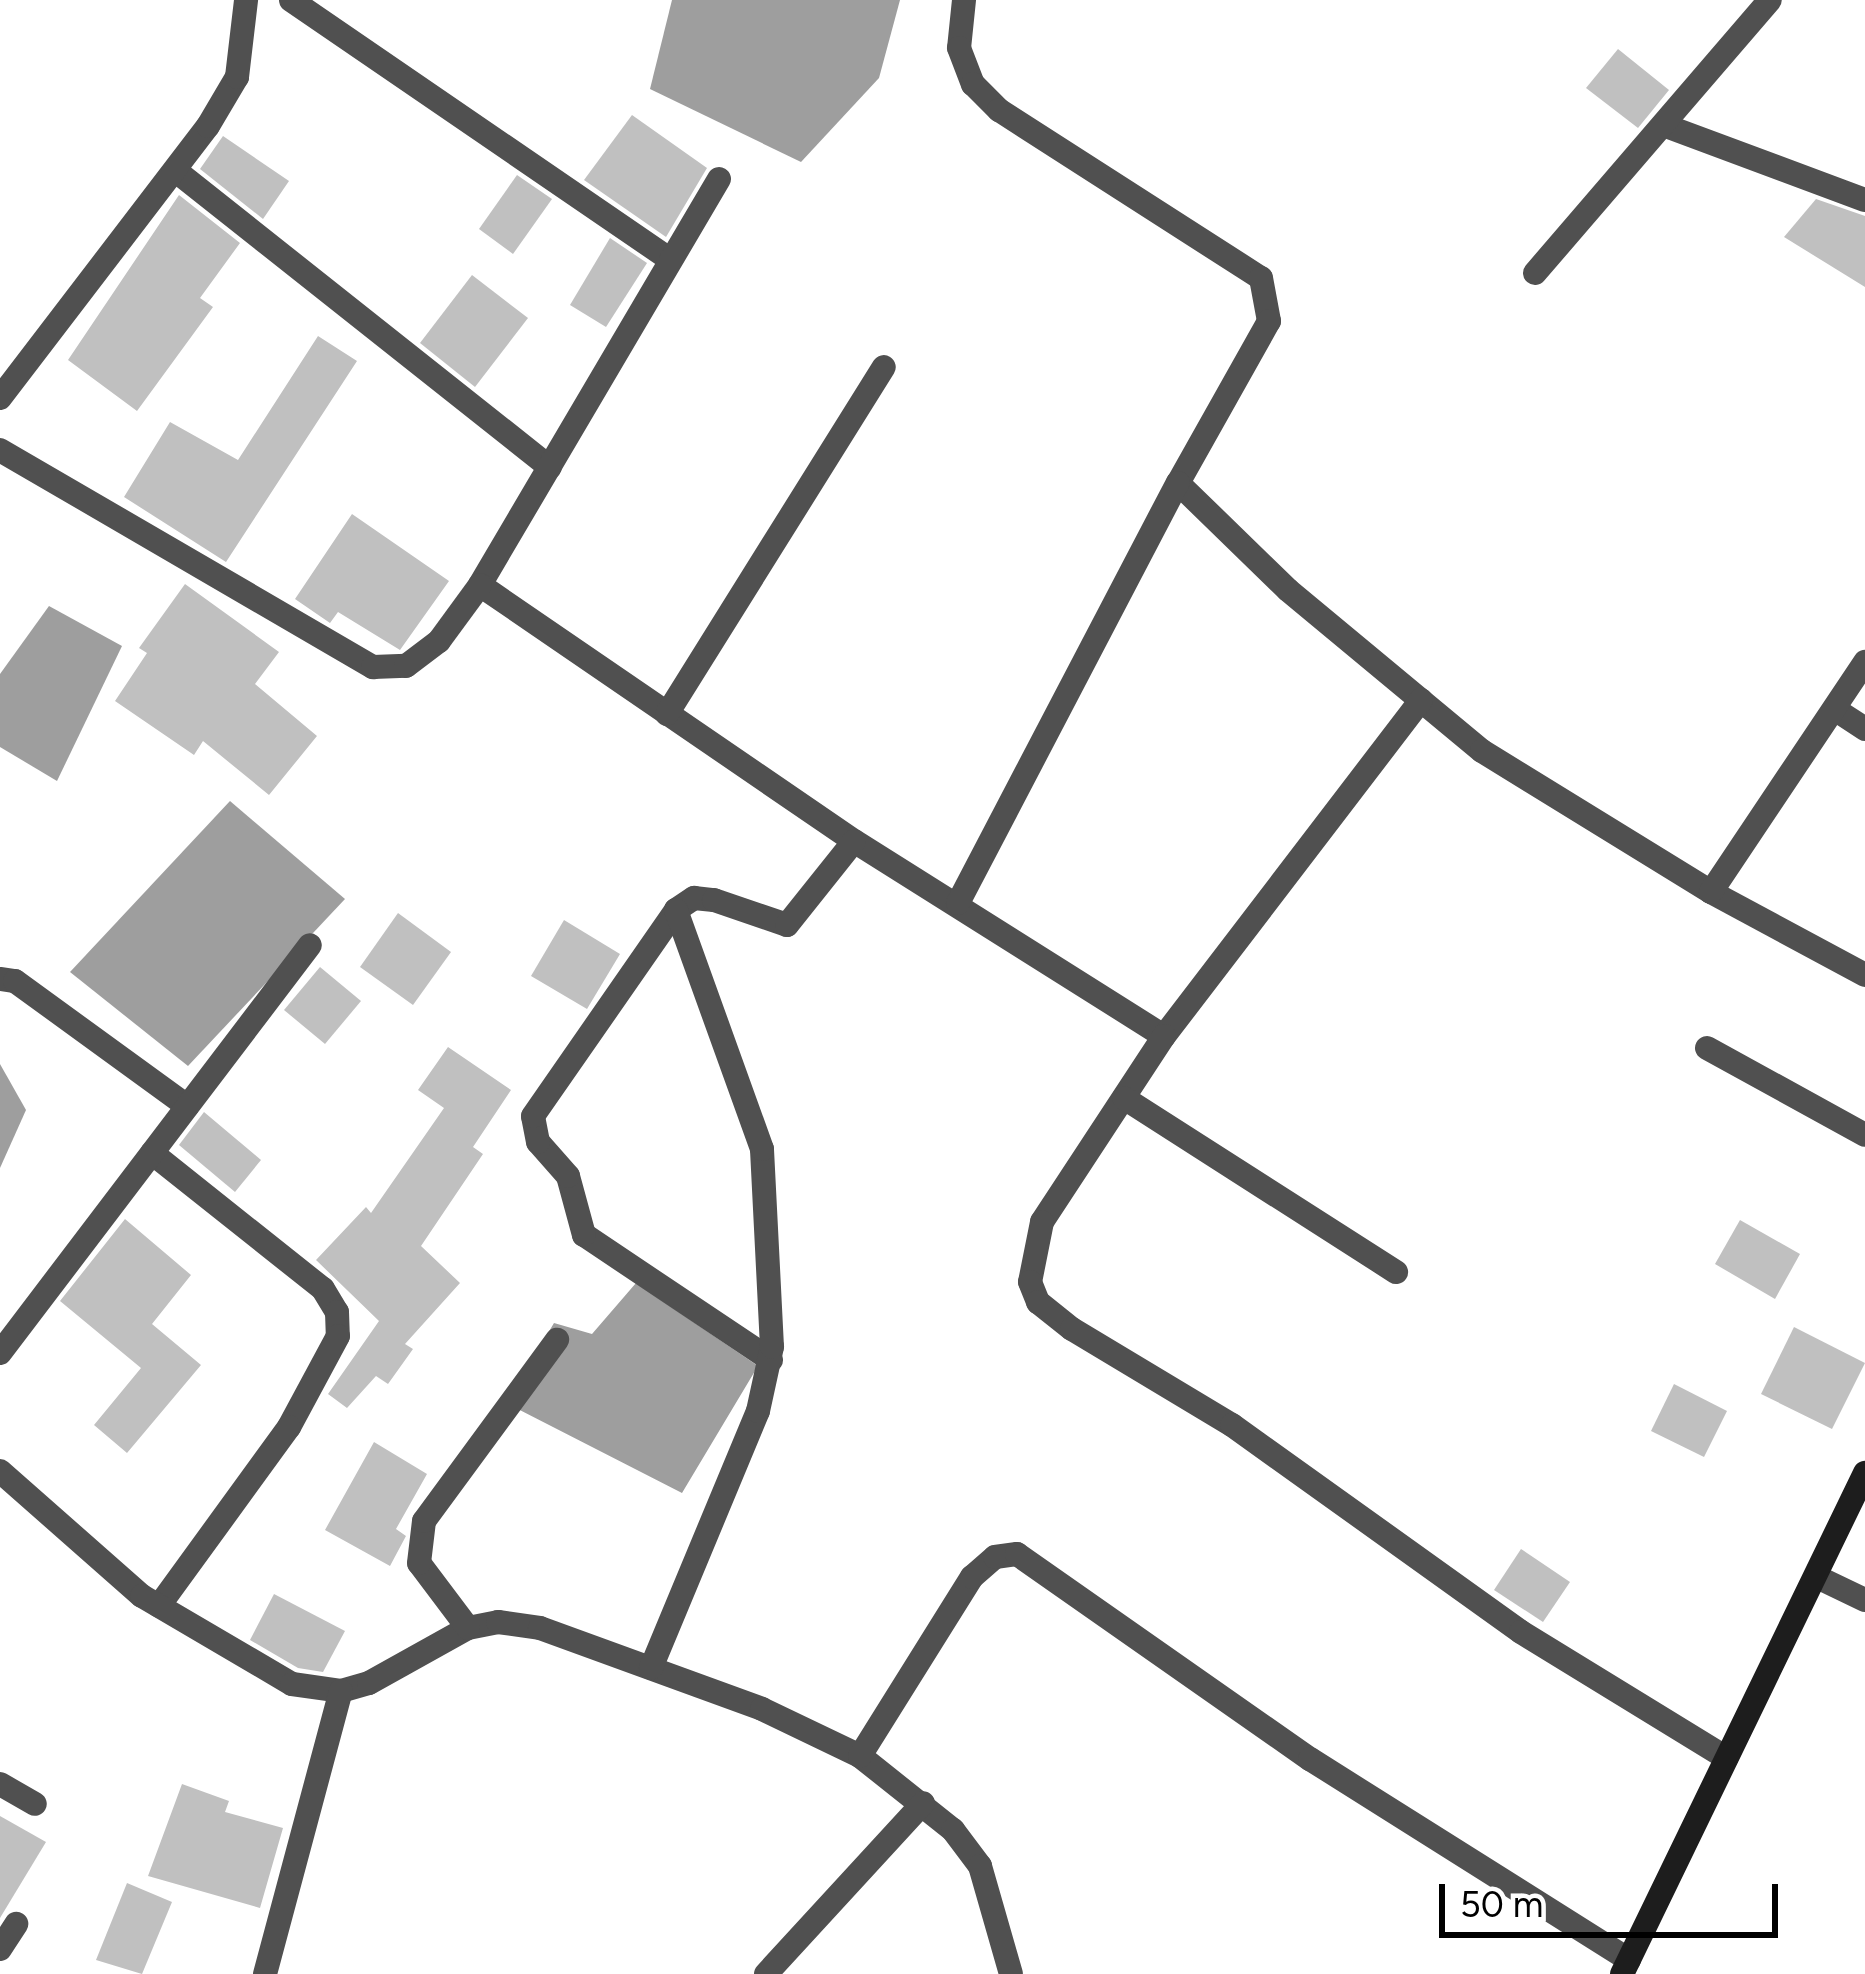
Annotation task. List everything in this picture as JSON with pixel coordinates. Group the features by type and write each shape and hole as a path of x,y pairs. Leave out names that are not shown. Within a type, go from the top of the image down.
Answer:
{"main road":[{"path":"1625,1967 1865,1473"}],"street":[{"path":"0,398 176,171 237,77 246,0"},
{"path":"291,0 671,260"},
{"path":"958,903 1178,483 1269,321 1261,278 999,110 973,84 959,48 964,0"},
{"path":"1535,274 1770,0"},
{"path":"1666,126 1865,200"},
{"path":"176,171 550,467"},
{"path":"0,450 373,667 406,666 480,585 719,179"},
{"path":"668,714 884,367"},
{"path":"1178,483 1288,590 1482,751 1711,892 1865,974"},
{"path":"480,585 854,841 1165,1036"},
{"path":"1711,892 1865,662"},
{"path":"1421,700 1165,1036 1124,1097 1037,1234 1030,1282 1038,1303 1232,1425 1521,1632 1727,1758"},
{"path":"1835,710 1865,729"},
{"path":"771,1360 584,1235 568,1176 532,1129 545,1093 676,910 694,898 714,899 787,925 854,841"},
{"path":"651,1668 758,1411 771,1360 762,1149 676,910"},
{"path":"0,1353 310,945"},
{"path":"0,979 16,981 188,1106"},
{"path":"1707,1048 1865,1135"},
{"path":"1124,1097 1396,1272"},
{"path":"152,1153 322,1289 337,1312 338,1336 289,1426 159,1606"},
{"path":"468,1628 419,1563 424,1521 557,1340"},
{"path":"0,1471 159,1606 292,1684 341,1691 468,1628 540,1628 651,1668 860,1756 923,1803 980,1866 1010,1974"},
{"path":"860,1756 972,1577 995,1557 1017,1553 1310,1759 1625,1967"},
{"path":"1817,1577 1865,1600"},
{"path":"265,1974 341,1691"},
{"path":"0,1784 35,1804"},
{"path":"766,1974 923,1803"},
{"path":"0,1949 16,1924"}],"shaded area":[{"path":"672,0 900,0 879,78 801,162 650,89"},
{"path":"49,606 122,646 57,781 0,747 0,674"},
{"path":"230,801 345,899 188,1066 70,972"},
{"path":"0,1064 26,1110 0,1168"},
{"path":"636,1283 758,1366 682,1493 506,1403 554,1323 592,1334"}],"building":[{"path":"1618,49 1669,90 1638,128 1586,88"},
{"path":"632,115 707,168 666,237 584,180"},
{"path":"223,136 289,181 263,219 200,169"},
{"path":"517,175 552,199 513,254 479,229"},
{"path":"179,195 240,243 200,298 213,307 137,411 68,360"},
{"path":"1816,199 1865,216 1865,287 1784,237"},
{"path":"610,238 647,263 606,327 570,305"},
{"path":"472,275 528,318 475,387 420,343"},
{"path":"318,336 357,361 226,562 124,497 170,422 238,460"},
{"path":"352,514 449,581 400,650 338,612 330,623 295,599"},
{"path":"185,584 279,652 255,684 317,736 269,795 203,741 194,755 115,701 147,653 139,648"},
{"path":"398,913 451,952 413,1005 360,967"},
{"path":"564,920 620,954 587,1009 531,976"},
{"path":"320,967 361,1001 325,1044 284,1010"},
{"path":"448,1047 511,1090 473,1147 483,1154 421,1246 460,1283 405,1344 413,1349 388,1384 376,1376 347,1408 328,1394 379,1321 316,1260 366,1207 371,1213 444,1108 418,1090"},
{"path":"204,1112 261,1160 235,1192 179,1145"},
{"path":"125,1219 191,1275 152,1324 201,1365 127,1453 94,1425 141,1368 60,1301"},
{"path":"1740,1220 1800,1254 1775,1299 1715,1264"},
{"path":"1794,1327 1865,1363 1832,1429 1761,1394"},
{"path":"1674,1384 1727,1411 1704,1457 1651,1431"},
{"path":"374,1442 427,1474 396,1529 406,1536 390,1566 325,1530"},
{"path":"1521,1549 1570,1582 1543,1622 1494,1590"},
{"path":"274,1594 345,1631 323,1672 298,1668 250,1640"},
{"path":"182,1784 229,1801 225,1812 283,1828 260,1908 148,1876"},
{"path":"0,1816 46,1842 0,1918"},
{"path":"127,1883 172,1902 142,1974 96,1960"}]}
